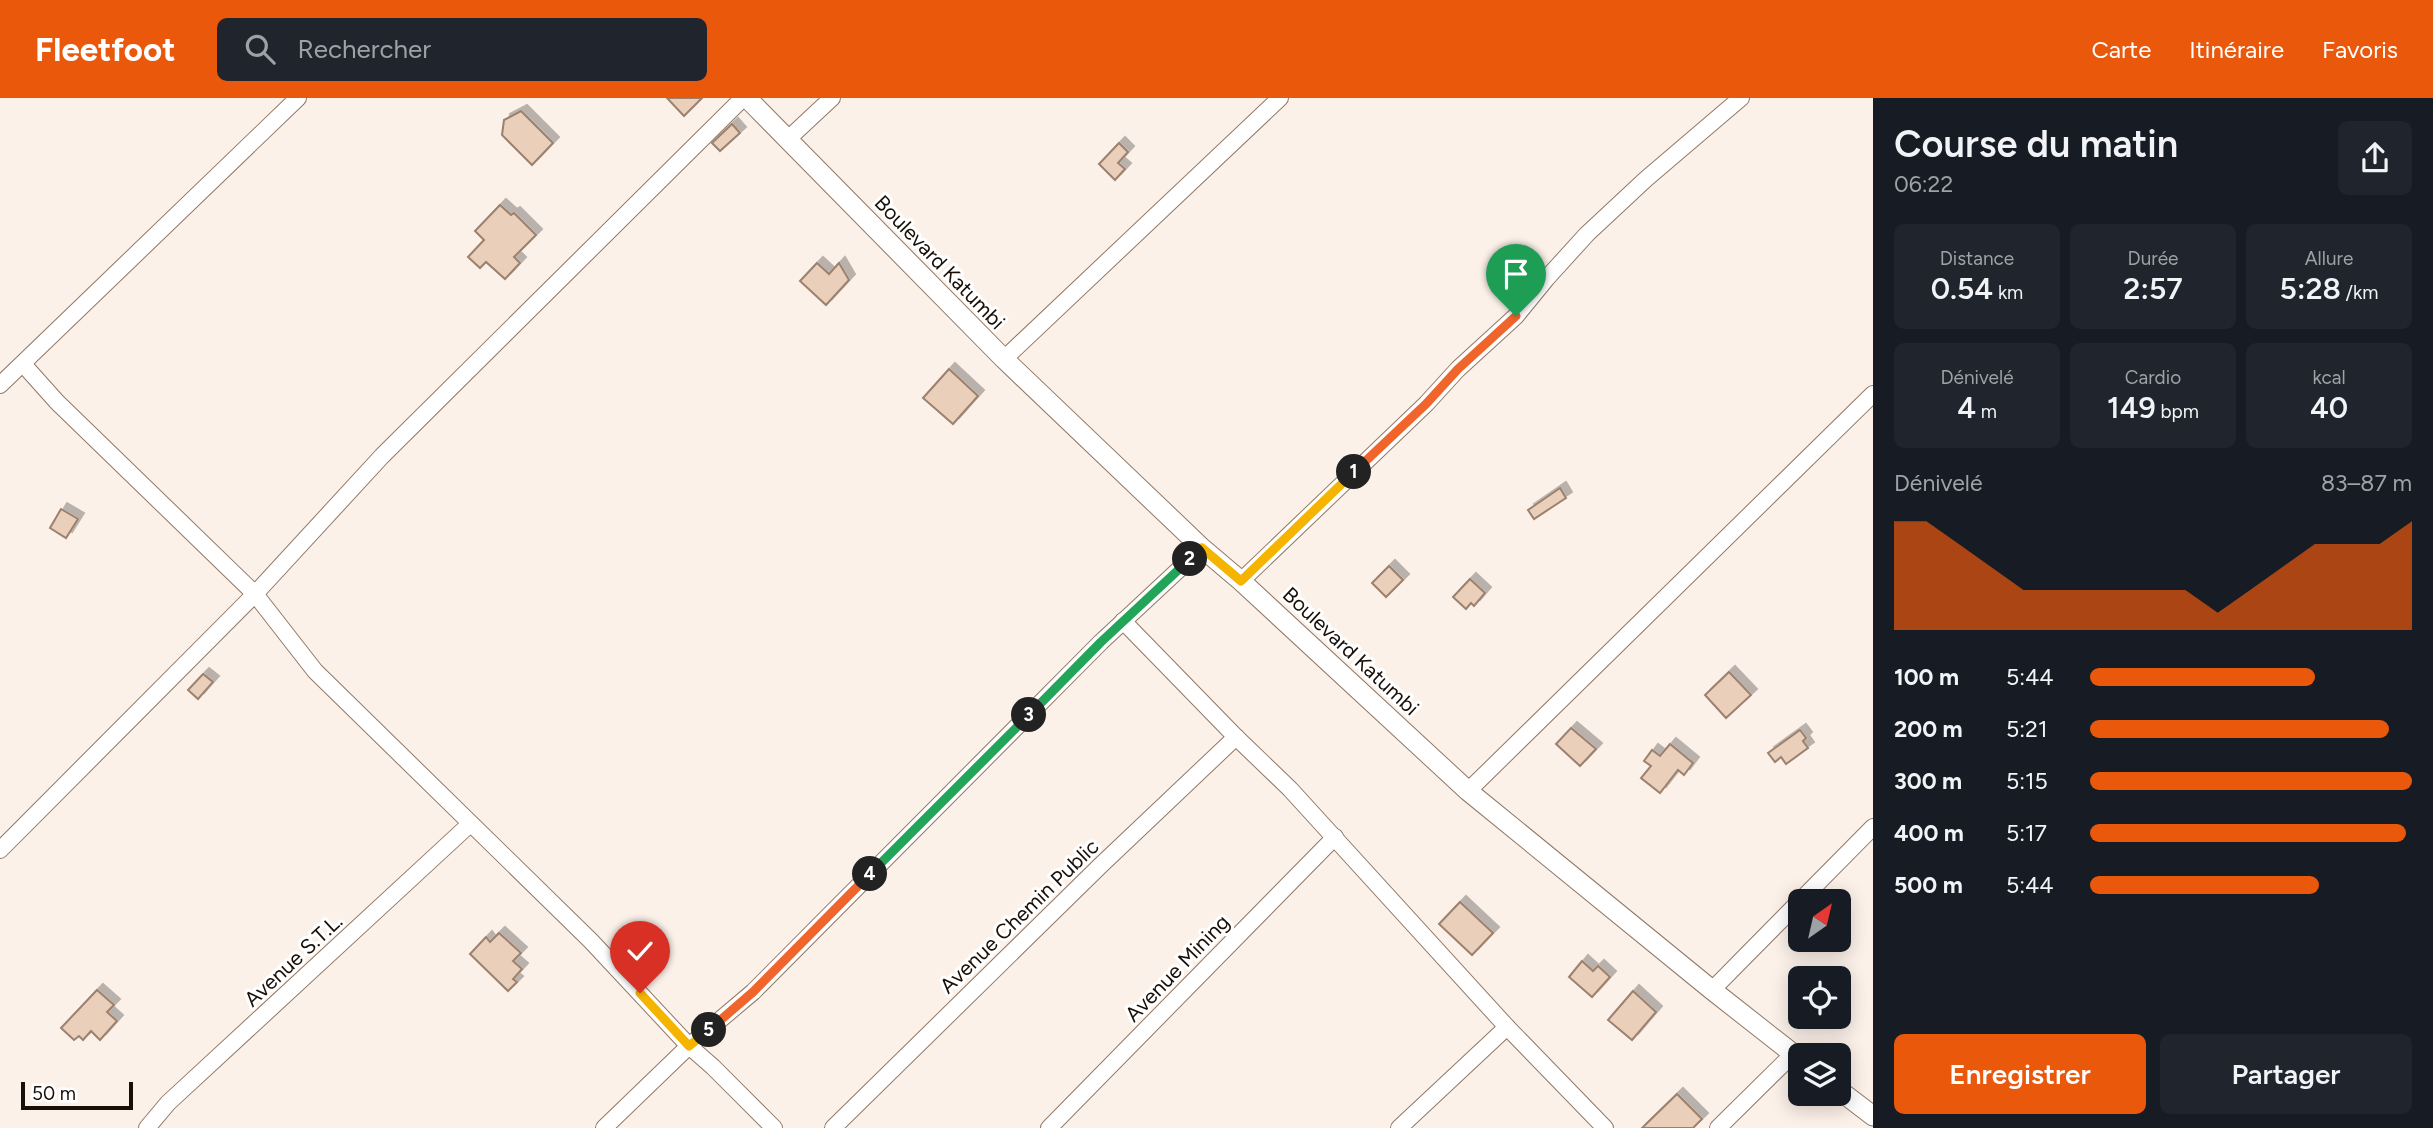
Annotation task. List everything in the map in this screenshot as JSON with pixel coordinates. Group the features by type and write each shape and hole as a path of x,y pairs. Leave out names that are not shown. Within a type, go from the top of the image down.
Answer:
{"street":[{"path":"0,385 298,98"},
{"path":"0,850 255,594 382,456 745,98"},
{"name":"Boulevard Katumbi","path":"745,98 1004,359 1202,548 1468,791 1788,1050"},
{"path":"788,139 832,98"},
{"path":"1004,359 1280,98"},
{"path":"1241,581 1516,316 1587,234 1646,178 1741,98"},
{"path":"23,364 57,402 255,594 315,671 591,941 689,1046 774,1128"},
{"path":"1468,791 1873,394"},
{"path":"604,1128 689,1046 753,992 1123,621 1202,548"},
{"path":"1123,621 1290,789 1507,1027 1605,1128"},
{"name":"Avenue Chemin Public","path":"833,1128 1101,864 1236,737"},
{"name":"Avenue S.T.L.","path":"147,1128 168,1104 470,824"},
{"path":"1712,990 1873,827"},
{"name":"Avenue Mining","path":"1049,1128 1335,837"},
{"path":"1399,1128 1507,1027"},
{"path":"1718,1128 1788,1065"},
{"path":"1851,1099 1873,1116"}],"building":[{"path":"667,98 702,98 684,116"},
{"path":"521,111 553,143 532,165 502,135 504,120"},
{"path":"732,124 740,133 720,151 712,143"},
{"path":"1119,143 1128,152 1118,163 1125,169 1115,180 1099,164"},
{"path":"500,205 511,215 514,213 536,235 514,257 520,263 505,279 486,262 480,268 468,257 484,240 475,231"},
{"path":"817,263 829,274 839,263 849,280 826,305 800,281"},
{"path":"949,369 978,396 953,424 923,398"},
{"path":"1560,488 1566,498 1534,519 1528,510"},
{"path":"61,509 78,519 66,538 50,528"},
{"path":"1389,566 1403,580 1386,597 1372,583"},
{"path":"1470,579 1485,593 1474,606 1471,603 1466,609 1453,597"},
{"path":"1729,672 1751,695 1726,718 1705,695"},
{"path":"203,674 213,682 198,699 188,690"},
{"path":"1571,728 1596,749 1580,766 1556,744"},
{"path":"1800,730 1806,738 1803,741 1808,748 1786,764 1781,757 1775,762 1768,753"},
{"path":"1670,744 1693,763 1684,775 1678,770 1660,793 1641,778 1651,766 1644,761 1652,750 1660,756"},
{"path":"1460,902 1493,933 1472,955 1439,924"},
{"path":"499,933 521,953 513,961 522,969 513,979 517,982 508,991 470,954 486,937 490,942"},
{"path":"1582,961 1593,971 1598,966 1610,977 1592,997 1569,977"},
{"path":"97,990 114,1005 107,1012 117,1021 100,1040 91,1031 83,1040 79,1036 74,1040 61,1028"},
{"path":"1633,991 1656,1012 1632,1040 1608,1020"},
{"path":"1677,1094 1702,1119 1693,1128 1642,1128"}],"route":[{"path":"640,993 689,1046 753,992 1101,642 1202,548 1241,581 1516,316"}]}
